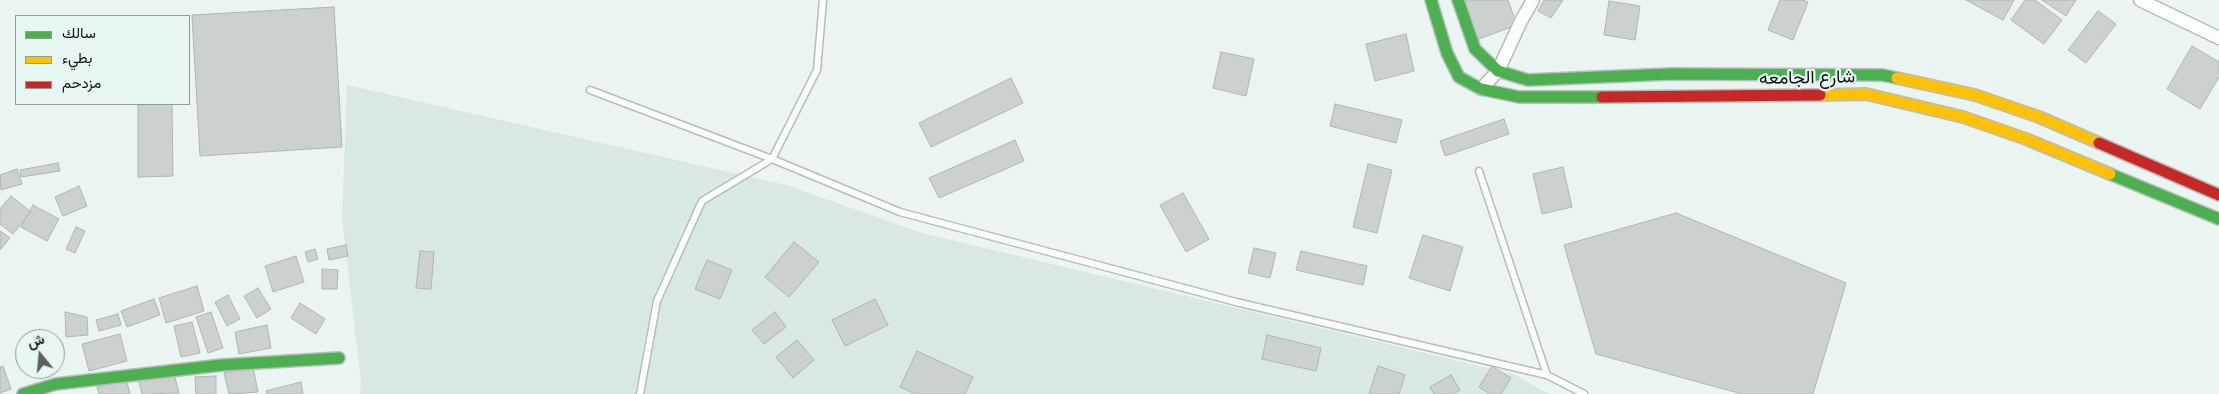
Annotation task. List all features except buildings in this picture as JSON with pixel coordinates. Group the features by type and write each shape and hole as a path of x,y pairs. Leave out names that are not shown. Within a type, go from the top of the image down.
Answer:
{"street":[{"name":"شارع الجامعه","path":"1431,0 1447,53 1459,77 1481,90 1519,97 1556,98 1866,94 1963,117 2026,139 2219,219"},
{"name":"شارع الجامعه","path":"1458,0 1475,49 1498,71 1528,80 1671,74 1882,75 1975,95 2002,104 2219,195"},
{"path":"1481,90 1498,71 1533,0"},
{"path":"2140,0 2219,38"},
{"path":"23,394 56,384 222,365 339,358"}],"lane":[{"path":"640,394 657,301 702,201 772,160 817,70 823,0"},
{"path":"590,90 772,160 900,212 1236,302 1547,374 1584,394"},
{"path":"1479,171 1547,374"}],"shaded area":[{"path":"347,85 786,185 922,233 1513,374 1549,394 360,394 361,382 342,218"}],"traffic: fast":[{"path":"1431,0 1447,53 1459,77 1481,89 1519,97 1602,97"},
{"path":"1458,0 1475,49 1498,71 1528,80 1671,74 1882,75 1897,78"},
{"path":"2110,174 2219,219"},
{"path":"23,394 56,384 222,365 339,358"}],"traffic: slow":[{"path":"1897,78 1975,95 2039,117 2099,143"},
{"path":"1820,95 1866,94 1963,117 2026,139 2110,174"}],"traffic: jam":[{"path":"1602,97 1820,95"},
{"path":"2099,143 2219,195"}]}
